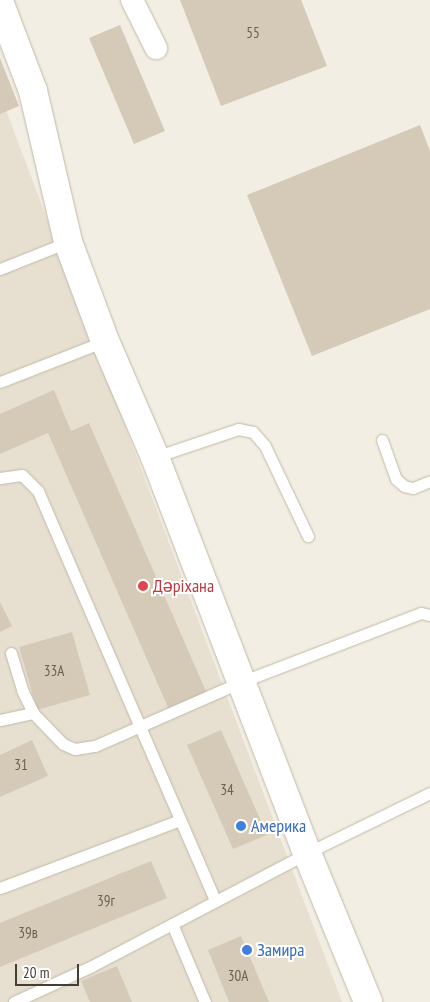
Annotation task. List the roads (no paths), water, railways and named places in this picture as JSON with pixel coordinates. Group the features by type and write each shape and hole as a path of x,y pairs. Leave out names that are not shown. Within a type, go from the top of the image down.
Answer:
{"street":[{"path":"132,0 156,48"},
{"path":"0,4 33,91 68,242 105,341 154,457 307,853 368,1002"}],"lane":[{"path":"0,270 68,242"},
{"path":"0,382 105,341"},
{"path":"154,457 238,430 253,432 265,446 308,536"},
{"path":"382,440 396,479 404,486 413,488 430,480"},
{"path":"0,478 22,475 38,491 215,901"},
{"path":"10,653 22,690 33,712 63,744 75,749 95,746 241,682 421,613 430,615"},
{"path":"0,720 33,712"},
{"path":"14,1002 92,966 307,853 430,793"},
{"path":"0,888 180,820"},
{"path":"172,924 205,1002"}],"place":[{"name":"Дəріхана","path":"143,586"},
{"name":"Америка","path":"241,826"},
{"name":"Замира","path":"247,950"}]}
